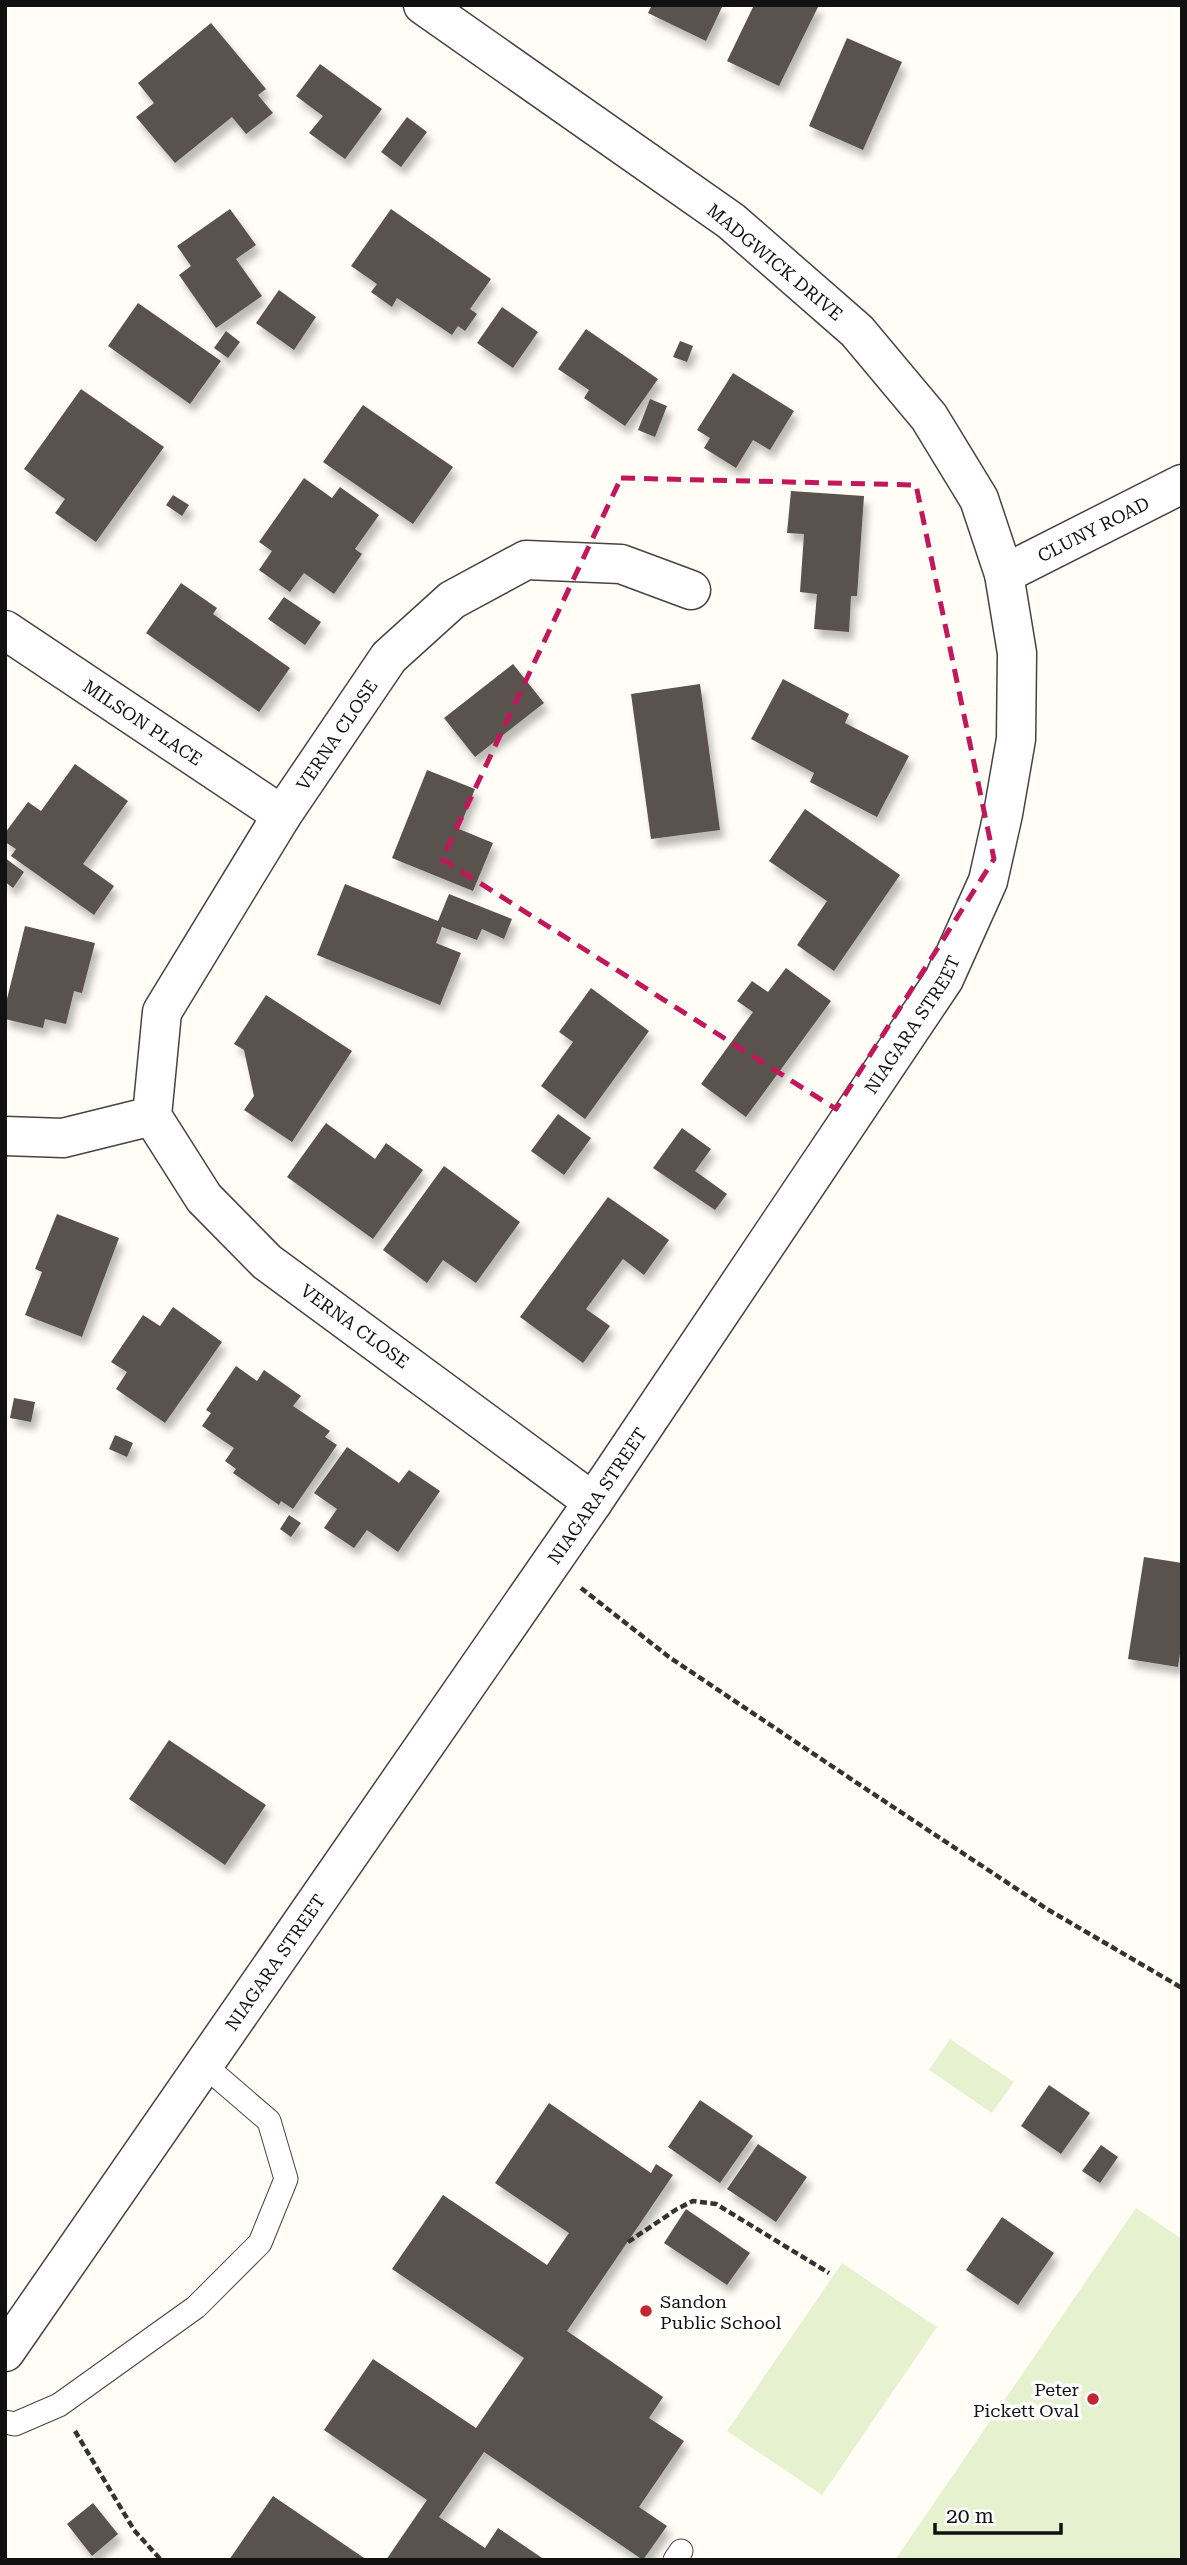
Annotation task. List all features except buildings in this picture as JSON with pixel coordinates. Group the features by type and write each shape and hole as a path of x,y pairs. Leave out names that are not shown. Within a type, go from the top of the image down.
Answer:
{"street":[{"name":"MADGWICK DRIVE","path":"423,5 731,221 857,331 937,429 979,499 1003,574"},
{"name":"CLUNY ROAD","path":"1003,574 1182,484"},
{"name":"VERNA CLOSE","path":"593,1502 267,1262 204,1198 152,1116 162,1012 282,815 389,657 452,600 526,560 621,564 691,590"},
{"name":"NIAGARA STREET","path":"5,2352 593,1502 944,979 988,881 1016,739 1017,653 1003,574"},
{"name":"MILSON PLACE","path":"5,630 282,815"},
{"path":"5,1136 63,1138 152,1116"}],"lane":[{"path":"5,2422 15,2424 59,2405 195,2307 260,2243 286,2179 269,2121 204,2065"}],"path":[{"path":"577,1585 669,1657 866,1789 1047,1909 1182,1987"},
{"path":"628,2242 693,2201 716,2204 829,2273"},
{"path":"74,2430 134,2530 161,2560"}],"highlighted area":[{"path":"621,478 916,485 994,859 836,1109 442,859"}],"green space":[{"path":"950,2039 1014,2082 992,2113 929,2070"},
{"name":"Peter Pickett Oval","path":"1136,2208 1182,2239 1182,2560 895,2560"},
{"path":"842,2263 937,2327 822,2495 727,2431"}],"place":[{"name":"Sandon Public School","path":"646,2311"},
{"name":"Peter Pickett Oval","path":"1093,2399"}]}
